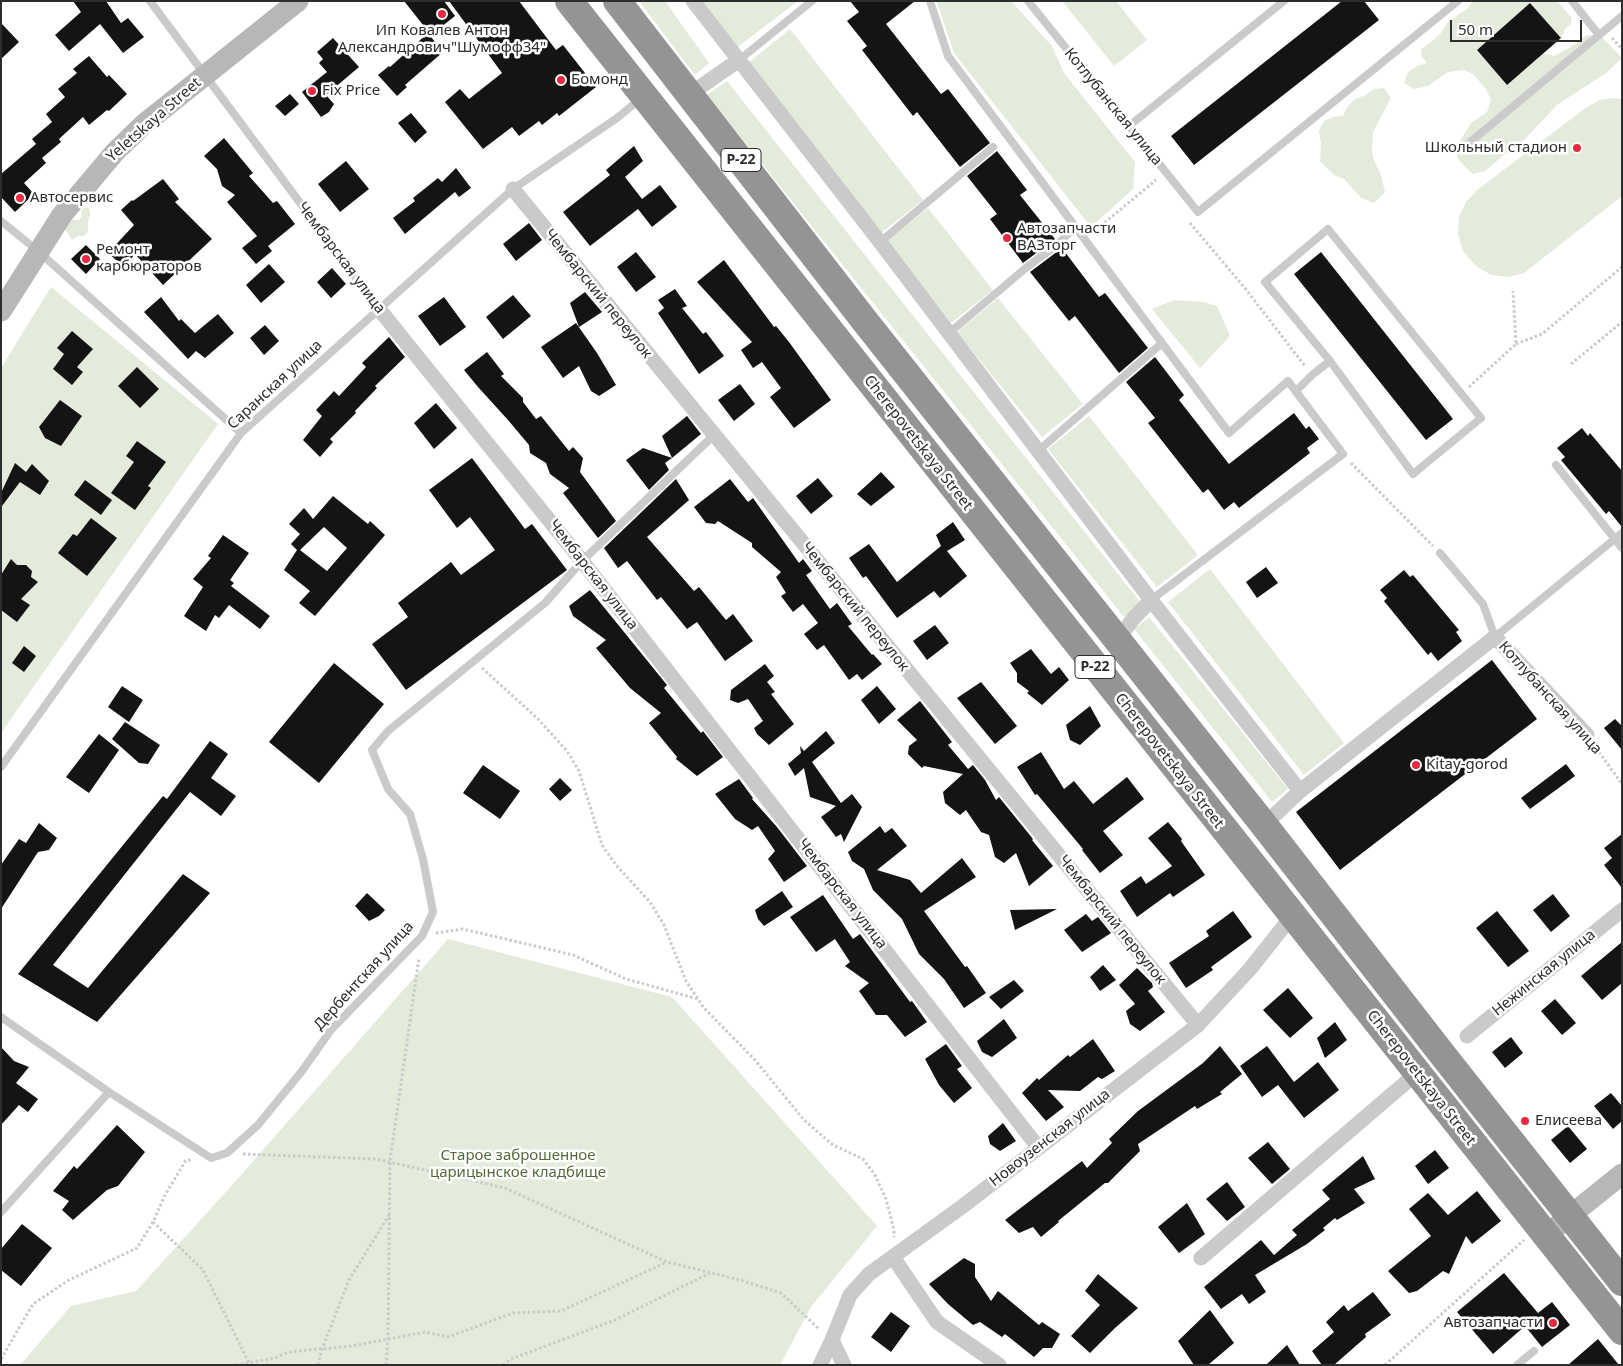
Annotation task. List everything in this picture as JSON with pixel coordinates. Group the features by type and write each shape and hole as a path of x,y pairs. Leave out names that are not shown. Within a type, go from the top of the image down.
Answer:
{"highway":[{"name":"Cherepovetskaya Street","path":"569,1 1622,1332"},
{"name":"Cherepovetskaya Street","path":"617,1 864,320 1264,825 1622,1282"}],"main road":[{"name":"Yeletskaya Street","path":"1,311 62,215 114,152 144,124 298,1"},
{"path":"1542,1232 1570,1216 1622,1174"}],"street":[{"path":"692,1 880,242 1151,600 1300,791"},
{"path":"690,94 739,60"},
{"name":"Чембарский переулок","path":"513,189 1198,1025"},
{"name":"Чембарская улица","path":"379,309 582,561 1038,1147"},
{"path":"1117,640 1151,600"},
{"path":"1264,825 1300,791 1495,637"},
{"name":"Котлубанская улица","path":"1495,637 1587,735"},
{"name":"Нежинская улица","path":"1467,1036 1622,910"},
{"name":"Новоузенская улица","path":"820,1365 850,1294 869,1274 963,1206 1198,1025 1250,969 1292,916"},
{"path":"1201,1258 1417,1073"},
{"path":"894,1257 937,1322 999,1365"},
{"path":"832,1340 844,1365"}],"lane":[{"name":"Чембарская улица","path":"150,1 379,309"},
{"path":"739,60 812,1"},
{"path":"930,1 948,56 1229,433 1288,381 1343,454 1151,600"},
{"name":"Котлубанская улица","path":"1028,1 1198,212 1458,1"},
{"path":"1129,126 1284,1"},
{"path":"1572,1 1599,35"},
{"path":"1463,148 1622,16"},
{"name":"Саранская улица","path":"1,767 241,432 513,189 617,118 644,96"},
{"path":"880,242 993,147"},
{"path":"1,222 38,251 241,432"},
{"path":"949,333 1027,267 1058,244 1075,227"},
{"path":"1328,229 1481,418 1414,474 1330,361 1265,282 1328,229"},
{"path":"1038,451 1162,343"},
{"path":"1296,391 1330,361"},
{"name":"Дербентская улица","path":"211,1158 228,1153 258,1125 302,1071 331,1030 422,936 433,912 423,859 410,814 388,789 372,750 388,731 545,603 582,561 714,435"},
{"path":"1556,465 1622,548"},
{"path":"1440,553 1483,604 1495,637 1622,533"},
{"path":"1,1017 109,1092 211,1158"},
{"path":"1,1212 109,1092"},
{"path":"1517,1365 1534,1351"}],"path":[{"path":"1151,174 1162,188"},
{"path":"1097,229 1156,180"},
{"path":"1185,216 1244,287 1312,375"},
{"path":"1462,394 1516,344 1542,334 1622,267"},
{"path":"1513,291 1516,344"},
{"path":"1571,364 1622,322"},
{"path":"1343,454 1440,553"},
{"path":"474,661 538,719 567,751 579,771 602,845 616,865 650,902 664,925 686,981 704,1008 755,1060 804,1120 834,1145 863,1159 876,1175 886,1200 894,1230 894,1257"},
{"name":"Котлубанская улица","path":"1587,735 1622,784"},
{"path":"386,1365 388,1340 390,1161 408,1022 422,936 463,929 573,955 626,979 698,1000"},
{"path":"228,1153 376,1159 505,1188 667,1262 781,1293 832,1340"},
{"path":"1,1359 33,1304 69,1280 137,1248 153,1222 165,1194 186,1160 211,1158"},
{"path":"318,1365 322,1349 349,1280 389,1215"},
{"path":"153,1222 203,1270 249,1363"},
{"path":"1385,1365 1542,1232"},
{"path":"236,1365 275,1358 288,1352 352,1346 425,1332 448,1337 513,1313 562,1311 667,1262"},
{"path":"503,1365 511,1358 615,1320 711,1273"}],"green space":[{"path":"639,1 665,1 709,63 695,75"},
{"path":"696,1 798,1 735,49"},
{"path":"940,1 1011,1 1052,46 1064,73 1135,162 1133,189 1091,227 954,53 937,3"},
{"path":"1064,1 1116,1 1147,40 1114,66"},
{"path":"1473,1 1557,1 1572,18 1570,25 1565,29 1561,38 1530,3 1477,50 1507,85 1544,53 1554,56 1587,35 1602,37 1622,58 1606,73 1557,105 1524,140 1485,171 1473,174 1457,157 1458,144 1471,123 1487,112 1491,100 1486,89 1473,74 1464,70 1448,72 1428,86 1414,89 1404,83 1408,72 1417,66 1427,63 1422,57 1421,49 1442,32 1447,23 1468,8"},
{"path":"790,29 923,200 881,233 748,63"},
{"path":"727,81 1141,603 1124,617 707,95"},
{"path":"1384,88 1391,98 1373,132 1372,149 1373,158 1381,175 1385,192 1374,203 1361,198 1344,179 1334,175 1320,161 1321,144 1319,131 1324,121 1333,117 1343,116 1347,107 1355,99 1366,95 1374,89"},
{"name":"Школьный стадион","path":"1622,99 1622,196 1524,273 1508,277 1491,275 1476,266 1463,251 1458,234 1459,217 1466,202 1477,190 1587,107 1600,100"},
{"path":"84,208 89,208 90,214 88,232 72,240 65,229 71,220 78,220 82,217 81,211"},
{"path":"928,208 993,290 951,323 886,241"},
{"path":"51,287 218,424 1,733 1,368"},
{"path":"998,298 1083,404 1042,437 957,332"},
{"path":"1174,300 1203,302 1217,306 1230,336 1200,368 1152,309"},
{"path":"1089,416 1198,555 1157,587 1048,449"},
{"path":"1210,569 1344,743 1304,775 1168,602"},
{"path":"1149,617 1288,789 1272,802 1134,629"},
{"name":"Старое заброшенное царицынское кладбище","path":"448,939 672,997 877,1226 811,1307 780,1365 20,1365 71,1306 136,1291 234,1183"}],"building":[{"path":"73,1 106,1 121,23 128,18 144,37 123,53 100,24 69,51 55,35 81,12"},
{"name":"Ип Ковалев Антон Александрович\"Шумофф34\"","path":"404,1 444,1 455,16 431,35"},
{"path":"449,1 519,1 556,50 563,45 596,87 559,116 557,113 542,125 539,121 519,136 512,127 483,149 445,102 460,89 469,99 502,73"},
{"path":"850,1 915,1 886,24 941,94 948,89 990,143 960,167 917,112 913,116 862,50 867,46 847,21 859,12"},
{"path":"1342,1 1364,1 1379,20 1194,165 1171,136"},
{"path":"1530,3 1561,38 1507,85 1477,50"},
{"path":"1,23 19,42 1,59"},
{"path":"428,33 443,52 405,85 407,87 397,96 378,75 390,67"},
{"path":"333,38 359,67 326,95 334,104 329,112 321,117 302,92 327,72 319,63 323,59 317,52"},
{"path":"89,56 107,77 109,75 127,94 109,111 107,110 89,125 83,117 59,139 61,142 42,158 46,163 24,183 34,194 15,212 1,197 1,174 36,144 32,139 52,122 46,114 65,97 58,89 77,73 73,69"},
{"path":"290,94 299,104 285,116 275,106"},
{"path":"411,113 427,132 415,143 398,123"},
{"path":"224,138 253,173 249,176 273,203 277,201 295,224 268,246 272,251 256,264 242,248 257,236 227,202 235,195 222,186 217,169 204,156"},
{"path":"634,146 643,161 625,177 642,199 660,185 677,207 652,227 638,209 590,246 563,212 610,175 606,170"},
{"path":"997,151 1027,190 1020,195 1055,239 1023,263 990,219 997,214 967,176"},
{"path":"346,161 369,189 340,212 318,184"},
{"path":"456,168 471,188 459,197 455,192 405,234 393,218 415,201 413,198 438,178 442,182"},
{"path":"163,179 179,199 175,202 212,239 163,285 135,254 124,267 108,253 134,225 121,210 132,200"},
{"path":"529,223 542,240 516,261 503,244"},
{"name":"Ремонт карбюраторов","path":"86,245 100,259 86,274 71,259"},
{"path":"1062,248 1099,297 1105,293 1148,348 1119,373 1075,316 1069,321 1030,272"},
{"path":"636,252 656,277 636,292 617,267"},
{"path":"1321,252 1453,419 1426,440 1294,274"},
{"path":"724,260 774,327 776,326 789,342 831,400 794,428 770,397 781,388 762,362 753,368 741,350 752,342 697,282"},
{"path":"269,264 285,282 261,303 246,285"},
{"path":"332,268 346,284 331,298 317,282"},
{"path":"675,289 687,306 682,308 703,334 706,332 724,356 699,374 658,313 664,308 658,300"},
{"path":"585,292 602,312 579,327 570,303"},
{"path":"513,295 531,316 503,339 486,317"},
{"path":"161,297 179,321 181,319 195,333 218,314 234,333 205,358 196,351 188,359 144,312"},
{"path":"444,297 466,327 440,346 418,316"},
{"path":"576,323 616,385 599,396 591,391 579,366 563,378 541,347"},
{"path":"265,325 279,341 264,355 250,338"},
{"path":"72,331 93,349 77,367 83,372 72,385 53,369 64,354 57,348"},
{"path":"389,337 405,357 375,386 377,388 355,411 356,413 330,439 333,442 320,457 303,440 322,416 316,410 334,391 339,396 366,367 362,363"},
{"path":"487,352 504,374 501,376 523,398 523,402 536,419 541,416 569,451 573,447 583,458 580,472 616,521 598,538 563,493 569,488 550,474 546,463 530,453 529,445 464,370"},
{"path":"1155,357 1184,395 1179,400 1229,464 1294,413 1306,429 1309,426 1319,439 1307,448 1310,453 1239,508 1234,502 1224,510 1208,489 1203,493 1148,423 1155,418 1126,382"},
{"path":"137,367 159,389 140,408 118,386"},
{"path":"740,384 755,404 734,421 718,400"},
{"path":"60,400 82,416 61,446 45,438 39,427"},
{"path":"436,403 457,428 434,449 414,423"},
{"path":"687,416 701,434 672,458 662,436"},
{"path":"1582,428 1588,436 1590,433 1622,471 1622,527 1609,511 1606,514 1561,460 1565,457 1557,448"},
{"path":"137,441 166,462 148,486 151,488 135,510 111,493 134,462 126,456"},
{"path":"643,448 672,458 665,463 669,470 649,490 626,460"},
{"path":"472,458 525,529 532,524 567,570 406,690 372,644 408,617 398,603 451,562 461,575 495,550 470,517 457,528 429,490"},
{"path":"15,463 26,472 32,464 49,481 40,495 20,482 2,506 1,493"},
{"path":"881,472 895,487 871,506 857,494"},
{"path":"818,478 833,496 811,514 796,496"},
{"path":"676,479 689,500 647,537 694,591 699,587 726,620 733,614 753,641 725,661 697,622 687,629 661,597 657,600 627,561 618,568 604,548"},
{"path":"730,479 748,502 753,498 799,563 803,559 812,571 806,575 830,609 837,603 852,624 848,626 882,664 862,680 857,674 849,680 824,645 817,650 804,634 818,623 803,604 793,612 781,596 786,593 776,577 781,572 752,547 752,543 718,521 715,524 706,523 694,507"},
{"path":"85,480 112,500 101,515 74,495"},
{"path":"333,496 368,524 370,521 385,535 315,616 299,603 310,591 284,570 297,550 291,544 300,534 289,524 304,508 313,519","holes":["324,527 347,548 327,571 300,550"]},
{"path":"91,518 117,538 87,576 58,553 73,534 77,536"},
{"path":"953,522 965,540 947,551 967,576 940,598 934,591 897,618 866,576 863,578 849,558 869,544 897,582 941,546 936,535"},
{"path":"223,535 249,553 230,580 234,583 231,586 270,616 260,629 229,605 219,618 215,615 206,631 184,616 203,587 193,579 211,558 208,556"},
{"path":"11,559 17,565 26,565 32,571 31,577 38,582 21,599 30,605 17,622 1,610 1,575"},
{"path":"1266,567 1278,583 1257,598 1246,582"},
{"path":"1404,570 1410,577 1413,575 1459,630 1456,632 1462,641 1438,661 1431,652 1428,655 1384,601 1387,598 1380,590"},
{"path":"590,590 667,685 664,688 701,733 703,731 723,757 697,776 676,759 677,757 649,723 661,713 630,688 596,648 606,640 573,616 569,606"},
{"path":"935,625 949,643 927,660 913,641"},
{"path":"24,646 36,656 24,672 12,663"},
{"path":"1031,649 1051,674 1059,667 1069,680 1042,705 1027,693 1029,691 1017,682 1017,673 1010,663"},
{"name":"Kitay-gorod","path":"1492,660 1537,719 1340,870 1296,812"},
{"path":"334,663 384,704 319,783 269,742"},
{"path":"765,664 774,676 767,682 775,692 771,694 794,724 769,745 757,734 754,728 763,721 748,699 738,703 730,700 731,690"},
{"path":"981,682 1017,726 995,744 957,698"},
{"path":"122,686 143,700 129,722 108,707"},
{"path":"877,686 896,709 879,724 861,700"},
{"path":"920,701 952,742 948,745 968,769 973,765 985,780 996,800 999,797 1053,866 1029,886 1016,853 1004,863 995,857 989,835 981,832 966,810 960,815 945,803 943,792 963,774 924,766 922,768 908,754 909,746 917,740 897,720"},
{"path":"1090,706 1101,726 1080,745 1070,740 1066,725"},
{"path":"1615,719 1622,726 1622,750 1604,728"},
{"path":"125,722 160,745 148,764 139,763 112,739"},
{"path":"826,731 835,743 812,762 841,803 852,794 862,807 844,842 841,834 836,837 821,817 836,806 810,797 804,768 795,776 788,764 801,753 800,746 804,751"},
{"path":"99,734 119,750 89,793 66,777"},
{"path":"210,741 228,754 211,778 236,796 221,816 190,792 53,965 88,988 183,874 210,893 97,1022 18,974 163,796 167,799"},
{"path":"1041,752 1064,789 1074,781 1093,804 1127,777 1144,799 1103,831 1123,855 1100,873 1083,849 1037,794 1035,795 1017,767"},
{"path":"1566,764 1575,776 1530,809 1521,798"},
{"path":"483,765 520,791 500,819 463,793"},
{"path":"560,778 572,790 560,801 549,789"},
{"path":"739,779 752,799 777,827 807,866 784,882 768,859 775,851 758,826 752,830 735,819 715,794"},
{"path":"1168,822 1182,839 1181,841 1205,875 1173,897 1170,893 1137,917 1120,891 1141,876 1146,884 1172,866 1148,838"},
{"path":"39,823 57,838 49,850 38,852 1,909 1,865 19,839 26,843"},
{"path":"880,826 885,833 892,828 907,846 877,870 910,880 921,893 962,858 976,877 924,911 986,993 964,1008 944,979 919,954 902,919 873,890 864,869 852,861 848,852"},
{"path":"1622,834 1622,888 1604,865 1612,858 1604,848"},
{"path":"782,891 793,907 764,926 758,919 755,910"},
{"path":"367,893 385,910 379,916 369,921 355,906"},
{"path":"1553,894 1570,916 1551,932 1533,910"},
{"path":"823,895 853,939 860,934 927,1022 905,1037 887,1015 876,1015 859,991 869,983 845,966 850,962 835,939 816,952 790,917"},
{"path":"1057,909 1015,930 1010,910"},
{"path":"1233,911 1252,937 1211,967 1213,970 1186,988 1169,963 1209,936 1206,931"},
{"path":"1497,911 1529,951 1508,967 1476,928"},
{"path":"1086,914 1092,921 1098,917 1111,933 1082,952 1064,930"},
{"path":"1622,942 1622,983 1602,1000 1581,976"},
{"path":"1103,965 1116,980 1100,991 1090,977"},
{"path":"1137,968 1152,983 1153,987 1148,991 1165,1012 1140,1031 1130,1024 1126,1011 1135,1004 1119,985"},
{"path":"1014,980 1024,991 1001,1009 989,997"},
{"path":"1288,988 1313,1018 1290,1038 1263,1010"},
{"path":"1555,999 1576,1023 1562,1035 1541,1011"},
{"path":"1004,1019 1017,1038 992,1057 982,1052 977,1041"},
{"path":"1335,1022 1347,1040 1325,1058 1317,1038"},
{"path":"1511,1037 1523,1053 1505,1068 1492,1052"},
{"path":"1093,1039 1115,1071 1102,1079 1098,1077 1080,1091 1048,1090 1064,1107 1046,1121 1022,1093 1037,1078 1039,1080 1068,1055 1070,1057"},
{"path":"946,1044 962,1066 957,1069 972,1088 954,1103 939,1085 925,1059"},
{"path":"1220,1046 1242,1074 1220,1092 1222,1094 1197,1109 1195,1106 1138,1144 1140,1151 1108,1183 1105,1183 1041,1237 1033,1227 1019,1233 1005,1220 1082,1161 1087,1168 1112,1143 1109,1139 1138,1111 1203,1063"},
{"path":"1267,1046 1294,1082 1318,1062 1339,1090 1304,1118 1278,1085 1262,1097 1240,1066"},
{"path":"1,1047 14,1061 29,1067 16,1083 38,1099 28,1112 19,1105 1,1125"},
{"path":"1611,1093 1622,1106 1622,1121 1613,1129 1594,1106"},
{"path":"1003,1123 1016,1141 1000,1151 990,1144 988,1136"},
{"path":"117,1125 145,1152 118,1186 107,1190 73,1220 62,1210 69,1201 53,1191 74,1166 77,1169"},
{"path":"1568,1126 1587,1149 1570,1163 1551,1140"},
{"path":"1268,1142 1290,1169 1272,1184 1248,1158"},
{"path":"1435,1150 1449,1168 1428,1184 1415,1166"},
{"path":"1363,1156 1375,1179 1354,1189 1365,1203 1337,1220 1335,1218 1323,1228 1325,1230 1307,1244 1255,1275 1266,1292 1249,1304 1242,1294 1221,1309 1204,1287 1261,1240 1274,1255 1297,1235 1292,1230 1330,1199 1322,1190"},
{"path":"1227,1182 1245,1207 1227,1221 1206,1199"},
{"path":"1477,1191 1501,1221 1472,1244 1466,1236 1449,1274 1443,1271 1417,1291 1409,1293 1388,1271 1431,1236 1409,1209 1428,1193 1448,1215"},
{"path":"1187,1203 1205,1234 1179,1253 1158,1227"},
{"path":"22,1224 52,1248 21,1286 1,1270 1,1249"},
{"path":"964,1258 975,1264 975,1277 991,1301 998,1291 1039,1325 1042,1322 1060,1334 1052,1348 1043,1348 1034,1357 1005,1334 1002,1337 980,1322 973,1325 948,1304 929,1284"},
{"path":"1504,1273 1538,1313 1552,1302 1570,1325 1542,1347 1525,1326 1493,1354 1457,1312"},
{"path":"1098,1274 1138,1308 1090,1353 1071,1336 1100,1305 1085,1291"},
{"path":"1373,1292 1391,1315 1365,1334 1366,1337 1334,1365 1322,1365 1312,1351 1334,1332 1326,1322 1344,1305 1348,1311"},
{"path":"1210,1310 1234,1343 1208,1365 1194,1365 1178,1341"},
{"path":"891,1312 910,1326 891,1352 871,1337"},
{"path":"1598,1339 1619,1365 1568,1365"},
{"path":"1287,1345 1300,1365 1266,1365"}],"place":[{"name":"Ип Ковалев Антон Александрович\"Шумофф34\"","path":"442,14"},
{"name":"Бомонд","path":"561,80"},
{"name":"Fix Price","path":"312,91"},
{"name":"Школьный стадион","path":"1577,148"},
{"name":"Автосервис","path":"20,198"},
{"name":"Автозапчасти ВАЗторг","path":"1007,238"},
{"name":"Ремонт карбюраторов","path":"86,259"},
{"name":"Kitay-gorod","path":"1416,765"},
{"name":"Елисеева","path":"1525,1121"},
{"name":"Автозапчасти","path":"1553,1323"}]}
